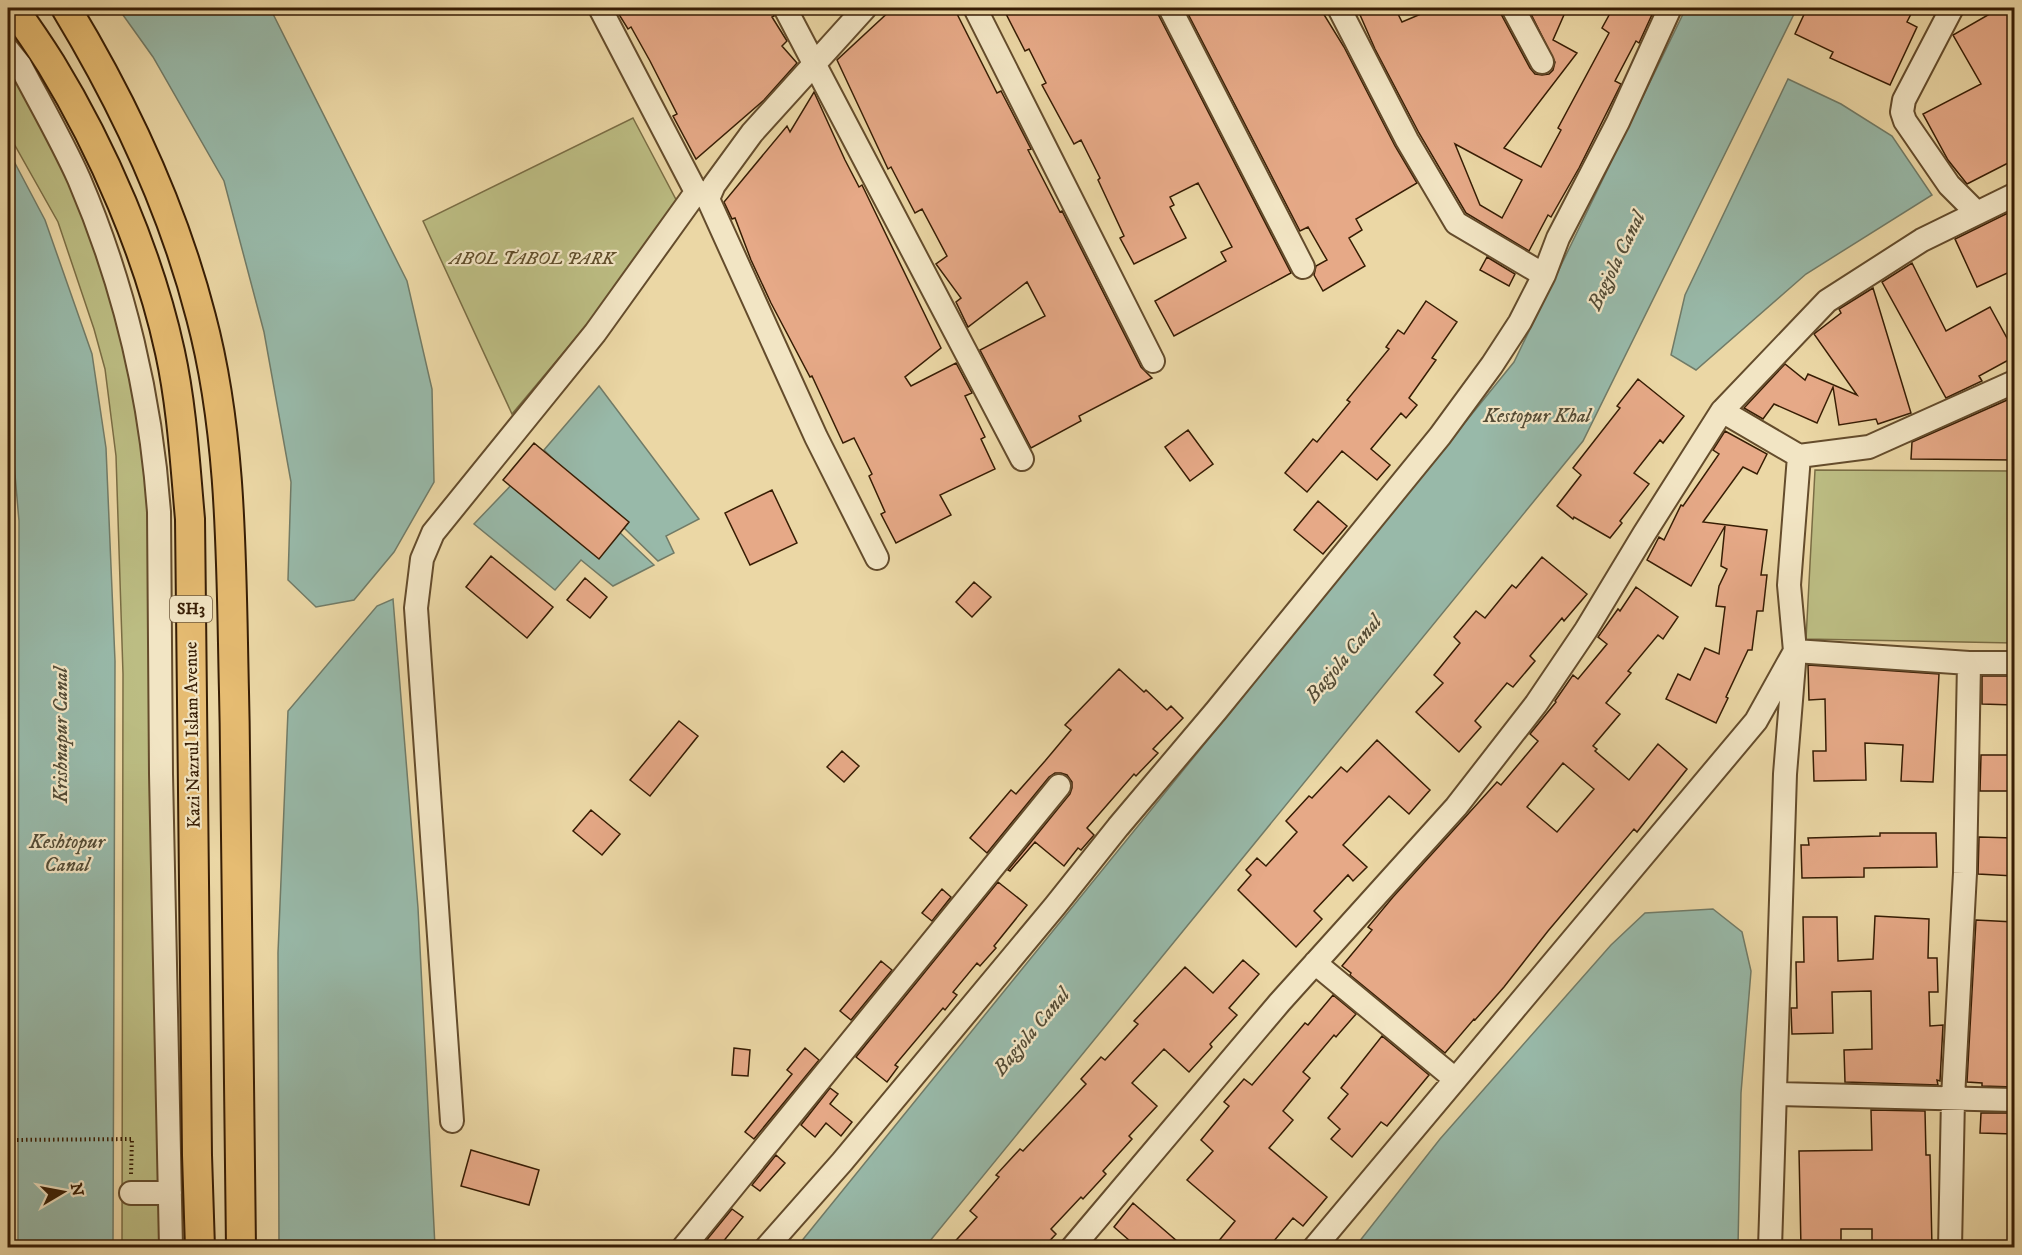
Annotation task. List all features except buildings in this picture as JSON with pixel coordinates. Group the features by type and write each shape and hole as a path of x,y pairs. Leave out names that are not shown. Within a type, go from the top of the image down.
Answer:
{"main road":[{"name":"Kazi Nazrul Islam Avenue","path":"13,8 52,65 91,138 126,212 150,278 171,353 182,429 190,519 200,1248"},
{"name":"SH3","path":"66,8 128,121 164,202 202,319 221,426 230,537 236,777 241,1248"}],"street":[{"path":"600,8 703,195 816,437 877,558"},
{"path":"785,8 1022,459"},
{"path":"452,1121 416,608 422,559 433,533 703,195 714,185 753,133 865,8"},
{"path":"975,8 1153,362"},
{"path":"1170,8 1303,267"},
{"path":"1339,8 1407,140 1456,223 1544,275"},
{"path":"1513,8 1542,62"},
{"path":"766,1248 842,1162 1216,711 1440,436 1492,365 1520,322 1544,275 1558,238 1618,122 1670,8"},
{"path":"1952,8 1904,100 1902,112 1905,121 1949,185 1977,213"},
{"path":"8,50 20,65 78,178 104,243 133,342 156,473 159,523 161,774 171,1248"},
{"path":"1072,1248 1315,963 1456,807 1536,704 1586,630 1722,411 1827,301 1922,240 2014,195"},
{"path":"1722,411 1799,456 1869,447 2014,382"},
{"path":"1770,1248 1785,774 1795,651 1789,585 1799,456"},
{"path":"1795,651 1969,663 2014,663"},
{"path":"1314,1248 1756,721 1795,651"},
{"path":"1950,1248 1953,1098 1965,873 1969,663"},
{"path":"683,1248 1059,786"},
{"path":"1315,963 1455,1079"},
{"path":"1775,1094 2014,1100"},
{"path":"131,1193 170,1193"}],"path":[{"path":"8,1140 132,1139 131,1193"}],"green space":[{"path":"8,29 35,74 151,403 172,1247 122,1247 123,674 116,456 105,369 58,222 8,133"},
{"name":"ABOL TABOL PARK","path":"633,118 682,211 512,414 423,221"},
{"path":"1815,470 2014,471 2014,643 1806,639"},
{"path":"8,486 11,521 9,1248"}],"water":[{"path":"118,8 270,8 407,281 432,389 434,482 394,552 354,600 316,607 288,580 291,482 264,332 224,181 153,57"},
{"name":"Kestopur Khal","path":"1686,8 1797,8 1583,441 925,1247 796,1248 1514,362"},
{"path":"1788,79 1841,104 1892,136 1932,195 1806,274 1696,370 1671,355 1685,295"},
{"name":"Keshtopur Canal","path":"8,150 45,220 92,354 106,448 115,661 113,1247 18,1247 19,521 8,408"},
{"path":"599,386 699,519 666,536 674,553 658,561 544,450"},
{"path":"539,456 654,565 613,586 581,560 555,590 474,524"},
{"path":"393,599 418,908 435,1247 279,1247 278,953 288,711 377,606"},
{"path":"1713,909 1742,932 1751,971 1741,1093 1738,1247 1355,1247 1440,1139 1611,945 1645,913"}],"water label":[{"name":"Bagjola Canal","path":"1617,261"},
{"name":"Bagjola Canal","path":"1344,659"},
{"name":"Krishnapur Canal","path":"61,735"},
{"name":"Bagjola Canal","path":"1032,1032"}]}
